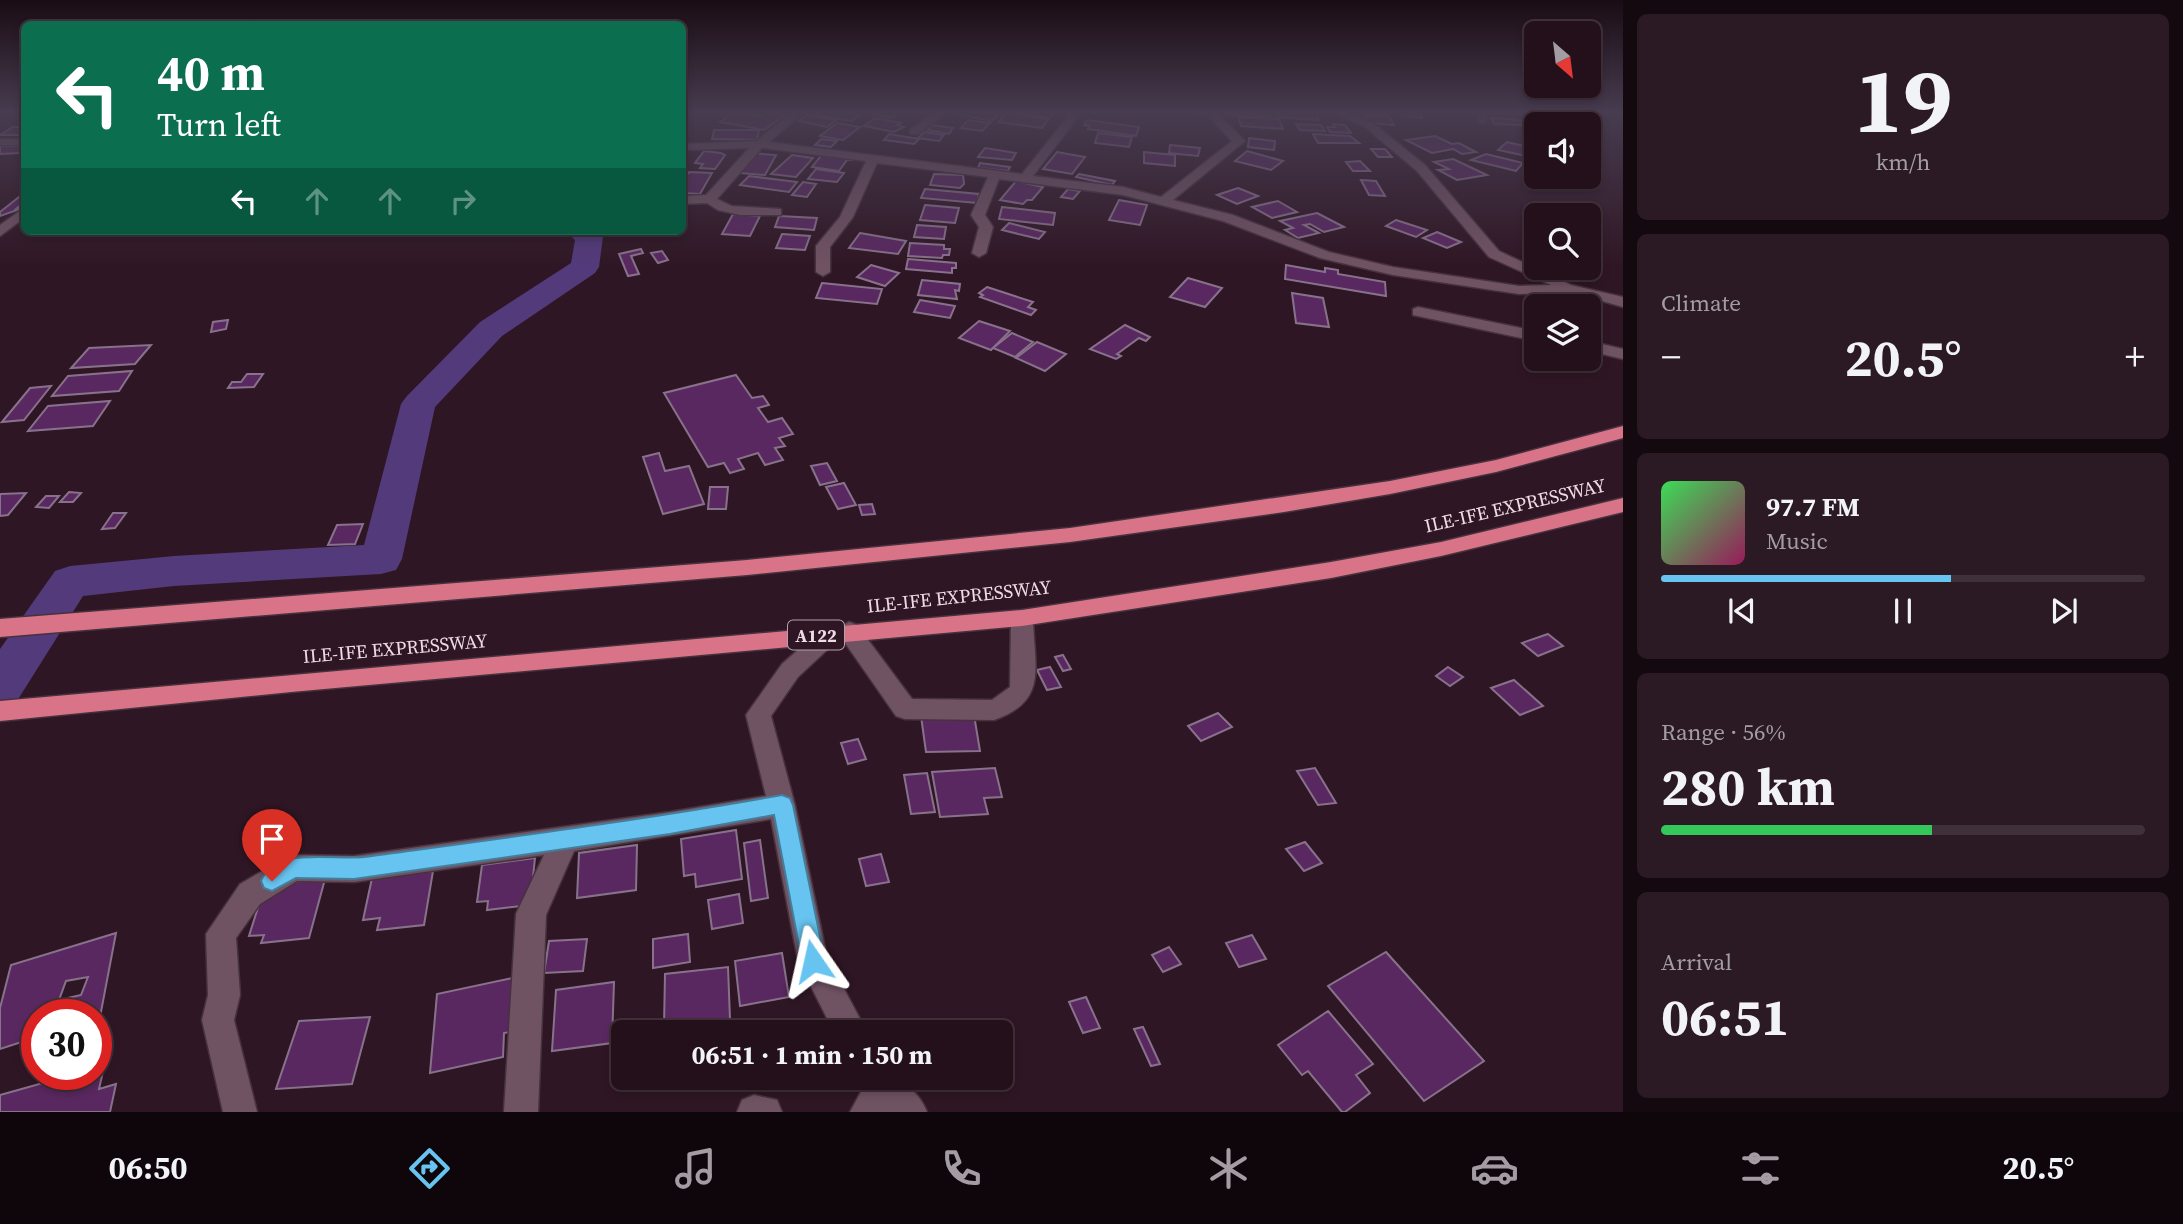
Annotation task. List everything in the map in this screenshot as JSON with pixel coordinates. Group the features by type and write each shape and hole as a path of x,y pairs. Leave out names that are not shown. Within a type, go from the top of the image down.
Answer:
{"highway":[{"path":"0,628 784,565 1108,531 1374,490 1499,465 1623,432"},
{"name":"ILE-IFE EXPRESSWAY","path":"0,711 840,632 1021,618 1356,565 1441,549 1623,505"}],"street":[{"path":"686,200 710,199 742,163"},
{"path":"823,272 823,246 834,238 843,225 871,163"},
{"path":"910,163 1166,200 1228,218 1298,247 1393,271 1519,290 1573,289"},
{"path":"1026,178 1038,163"},
{"path":"1166,200 1212,163"},
{"path":"1415,163 1469,221 1494,254 1573,289 1623,302"},
{"path":"979,253 986,227 978,215 995,174"},
{"path":"710,199 715,205 724,208 776,212"},
{"path":"0,232 21,214"},
{"path":"1418,312 1524,333"},
{"path":"1601,349 1623,354"},
{"path":"845,1020 813,961 782,805 758,715 776,685 801,655 840,632 905,709 994,710 1011,702 1022,691 1021,618"},
{"path":"240,1112 218,1020 224,995 221,934 250,894 293,868 354,869 565,840 782,805"},
{"path":"521,1112 531,914 565,840"},
{"path":"875,1093 911,1112"},
{"path":"754,1112 765,1112"}],"building":[{"path":"695,163 719,163 715,169 700,168 703,164"},
{"path":"745,163 772,163 765,175 739,173"},
{"path":"783,163 809,163 796,177 771,174"},
{"path":"815,163 845,163 839,171 812,167"},
{"path":"980,163 1010,167 1008,171 978,168"},
{"path":"1048,163 1080,163 1072,174 1043,169"},
{"path":"1144,163 1175,163 1175,166"},
{"path":"1243,163 1280,163 1271,170"},
{"path":"1347,163 1362,163 1370,171 1353,171"},
{"path":"1436,163 1461,163 1487,175 1457,180 1438,170 1449,169"},
{"path":"1483,163 1523,163 1516,171"},
{"path":"816,169 844,173 837,182 808,179"},
{"path":"689,172 712,173 700,194 686,193 686,177"},
{"path":"934,174 963,175 964,184 960,188 930,185"},
{"path":"1079,174 1115,181 1112,185 1076,177"},
{"path":"749,176 797,182 789,192 740,185"},
{"path":"1361,180 1376,181 1385,196 1369,195"},
{"path":"1016,181 1043,187 1032,200 1023,204 1000,200"},
{"path":"803,182 816,184 807,197 792,195"},
{"path":"1238,188 1258,196 1237,204 1217,195"},
{"path":"925,189 979,194 977,203 921,198"},
{"path":"1068,189 1080,191 1073,199 1061,197"},
{"path":"21,195 21,205 16,209 20,209 0,216 0,212"},
{"path":"1119,200 1147,205 1140,225 1109,220"},
{"path":"1278,201 1297,212 1272,218 1252,207"},
{"path":"925,205 959,208 955,223 920,220"},
{"path":"1002,207 1055,213 1053,225 999,219"},
{"path":"1317,213 1344,227 1324,232 1310,224 1304,225 1319,233 1298,238 1285,230 1293,228 1280,221"},
{"path":"733,214 760,216 750,236 722,234"},
{"path":"779,216 817,218 814,230 775,227"},
{"path":"1396,220 1427,230 1416,237 1386,226"},
{"path":"1009,223 1045,232 1039,239 1002,230"},
{"path":"917,225 946,227 944,239 914,237"},
{"path":"1437,232 1461,242 1447,248 1423,238"},
{"path":"860,233 906,241 898,254 849,248"},
{"path":"782,234 810,236 805,250 776,248"},
{"path":"910,243 944,245 944,249 950,249 949,255 943,255 942,258 908,256"},
{"path":"641,249 643,253 631,256 639,274 628,276 619,254"},
{"path":"662,251 668,260 658,263 651,253"},
{"path":"908,259 956,263 956,268 952,268 952,273 906,269"},
{"path":"871,265 899,273 885,286 857,277"},
{"path":"1286,265 1325,272 1325,268 1338,270 1338,274 1385,282 1386,296 1285,279"},
{"path":"1188,278 1222,288 1205,307 1170,297"},
{"path":"922,280 960,284 959,291 955,290 957,299 918,295"},
{"path":"822,283 882,289 877,304 816,298"},
{"path":"987,287 1033,302 1028,307 1036,310 1031,315 980,297 983,295 979,293"},
{"path":"1292,293 1323,298 1329,327 1296,323"},
{"path":"920,300 955,306 950,318 914,312"},
{"path":"228,320 226,329 211,332 213,322"},
{"path":"979,321 1010,331 991,350 959,338"},
{"path":"1125,325 1150,337 1146,341 1139,338 1117,354 1121,356 1116,359 1090,349"},
{"path":"1012,333 1033,342 1015,357 993,348"},
{"path":"1037,342 1066,354 1045,371 1016,358"},
{"path":"151,345 135,364 71,368 89,348"},
{"path":"132,371 119,391 52,396 68,376"},
{"path":"247,374 263,374 254,387 228,388 232,382 241,382"},
{"path":"736,375 752,398 763,396 769,405 758,408 768,422 782,418 793,434 779,438 785,446 775,448 783,460 765,465 758,453 738,459 744,469 730,473 724,463 708,467 664,393"},
{"path":"51,386 24,420 2,422 30,388"},
{"path":"110,401 93,426 28,431 48,406"},
{"path":"659,453 665,471 689,466 704,504 663,514 643,457"},
{"path":"827,463 837,481 820,485 811,466"},
{"path":"844,483 856,505 838,509 826,487"},
{"path":"710,487 728,487 726,509 708,509"},
{"path":"69,492 81,493 73,502 60,502"},
{"path":"26,493 8,515 0,516 0,494"},
{"path":"46,496 59,496 49,508 36,507"},
{"path":"872,504 875,514 862,515 859,505"},
{"path":"113,513 126,513 115,528 102,529"},
{"path":"363,524 355,544 328,545 337,525"},
{"path":"1548,634 1563,646 1538,656 1522,643"},
{"path":"1063,655 1071,669 1063,671 1055,657"},
{"path":"1050,667 1061,687 1047,690 1037,670"},
{"path":"1448,667 1463,677 1450,686 1436,676"},
{"path":"1514,680 1543,706 1520,715 1491,688"},
{"path":"1218,713 1232,727 1201,741 1188,726"},
{"path":"974,715 980,751 926,752 921,716"},
{"path":"858,739 866,759 848,764 841,743"},
{"path":"995,768 1002,797 984,798 988,814 940,817 932,772"},
{"path":"1315,768 1336,803 1318,805 1297,771"},
{"path":"927,773 935,812 911,814 904,775"},
{"path":"736,830 742,879 696,887 695,874 684,876 681,839"},
{"path":"760,840 768,898 751,901 744,843"},
{"path":"1305,842 1322,863 1304,871 1286,849"},
{"path":"637,845 636,890 577,898 579,853"},
{"path":"881,854 889,882 866,886 859,859"},
{"path":"535,858 530,905 487,910 488,901 477,902 482,865"},
{"path":"433,871 424,925 377,930 380,918 363,920 372,878"},
{"path":"325,879 309,938 261,943 264,935 249,936 265,885"},
{"path":"739,894 743,923 712,929 708,900"},
{"path":"116,933 103,999 63,999 81,995 88,977 66,981 59,999 21,999 21,1042 0,1049 0,1008 11,965"},
{"path":"688,934 690,962 653,968 653,939"},
{"path":"1252,935 1266,959 1239,967 1226,943"},
{"path":"587,939 583,971 544,973 549,941"},
{"path":"1169,947 1181,964 1163,972 1152,955"},
{"path":"1386,952 1484,1061 1424,1101 1328,986"},
{"path":"782,953 789,997 740,1006 735,961"},
{"path":"728,967 730,1019 664,1020 665,974"},
{"path":"517,977 516,1031 504,1033 503,1057 430,1073 437,994"},
{"path":"614,982 611,1043 552,1051 556,990"},
{"path":"1086,997 1100,1028 1083,1033 1069,1002"},
{"path":"1328,1011 1373,1064 1356,1075 1370,1093 1345,1112 1342,1112 1308,1071 1302,1075 1278,1045"},
{"path":"370,1017 352,1084 276,1089 299,1021"},
{"path":"1143,1027 1160,1064 1151,1066 1134,1029"},
{"path":"116,1084 110,1112 0,1112 0,1095 21,1089 112,1090 112,1085"}],"waterway":[{"path":"0,687 70,582 174,571 381,559 418,404 491,329 585,267 589,237 586,235"}],"route":[{"path":"272,881 293,868 354,869 670,825 782,805 813,961"}]}
